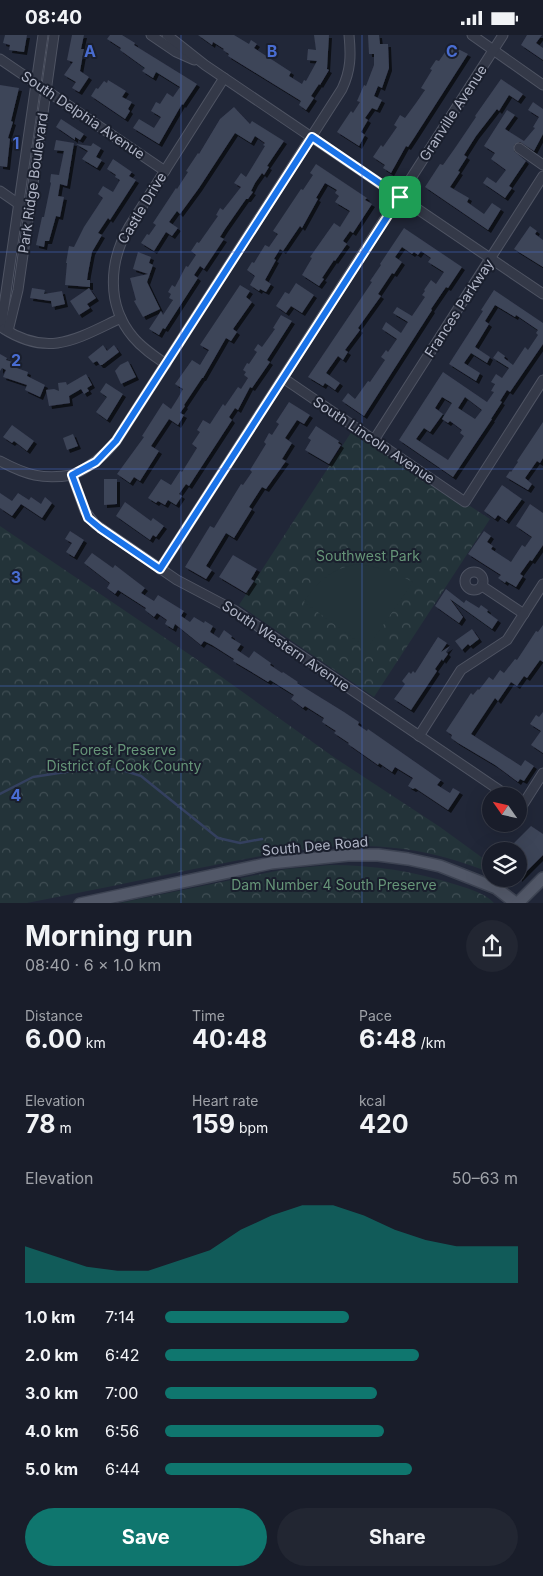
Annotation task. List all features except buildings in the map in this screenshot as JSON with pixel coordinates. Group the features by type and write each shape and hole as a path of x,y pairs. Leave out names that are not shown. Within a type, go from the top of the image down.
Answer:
{"main road":[{"name":"South Dee Road","path":"80,903 271,863 348,855 378,855 436,865 496,888 517,903"},
{"path":"517,903 543,878"}],"street":[{"name":"Park Ridge Boulevard","path":"3,328 18,204 43,35"},
{"name":"Park Ridge Boulevard","path":"3,328 18,290 54,35"},
{"path":"152,35 176,52 205,65"},
{"path":"167,35 205,65 543,294"},
{"path":"0,461 36,476 48,478 72,475 86,469 106,453 116,441 342,89 348,78 351,57 349,35"},
{"path":"472,35 543,85"},
{"name":"Granville Avenue","path":"160,569 503,35"},
{"name":"South Delphia Avenue","path":"0,59 165,171"},
{"name":"Castle Drive","path":"166,364 134,338 121,318 112,281 114,260 129,227 224,78"},
{"path":"519,148 543,165"},
{"name":"Frances Parkway","path":"374,440 543,176"},
{"path":"0,191 30,211"},
{"path":"3,328 30,341 42,344 66,343 121,318"},
{"name":"South Lincoln Avenue","path":"283,377 465,502 543,380"},
{"name":"South Western Avenue","path":"72,475 88,518 100,528 186,585 234,610 494,787"},
{"path":"419,737 461,670 507,640 543,584"},
{"path":"482,586 524,614"},
{"path":"528,794 543,773"}],"green space":[{"name":"Southwest Park","path":"352,431 463,507 470,506 490,519 374,697 239,605"},
{"name":"Forest Preserve District of Cook County","path":"0,526 202,663 335,758 440,827 482,857 482,870 452,859 414,851 379,847 343,846 308,849 272,854 27,903 0,903"},
{"path":"358,564 389,570 413,582 370,644 361,644 304,602 314,588 333,572"},
{"name":"Dam Number 4 South Preserve","path":"330,865 363,866 425,876 477,892 494,903 119,903 286,869"}],"waterway":[{"path":"0,794 33,777 72,771 119,769 141,776 218,838 240,843 262,839"}],"route":[{"path":"312,137 400,197 160,569 94,524 88,518 72,475 96,462 116,441 312,137"}]}
